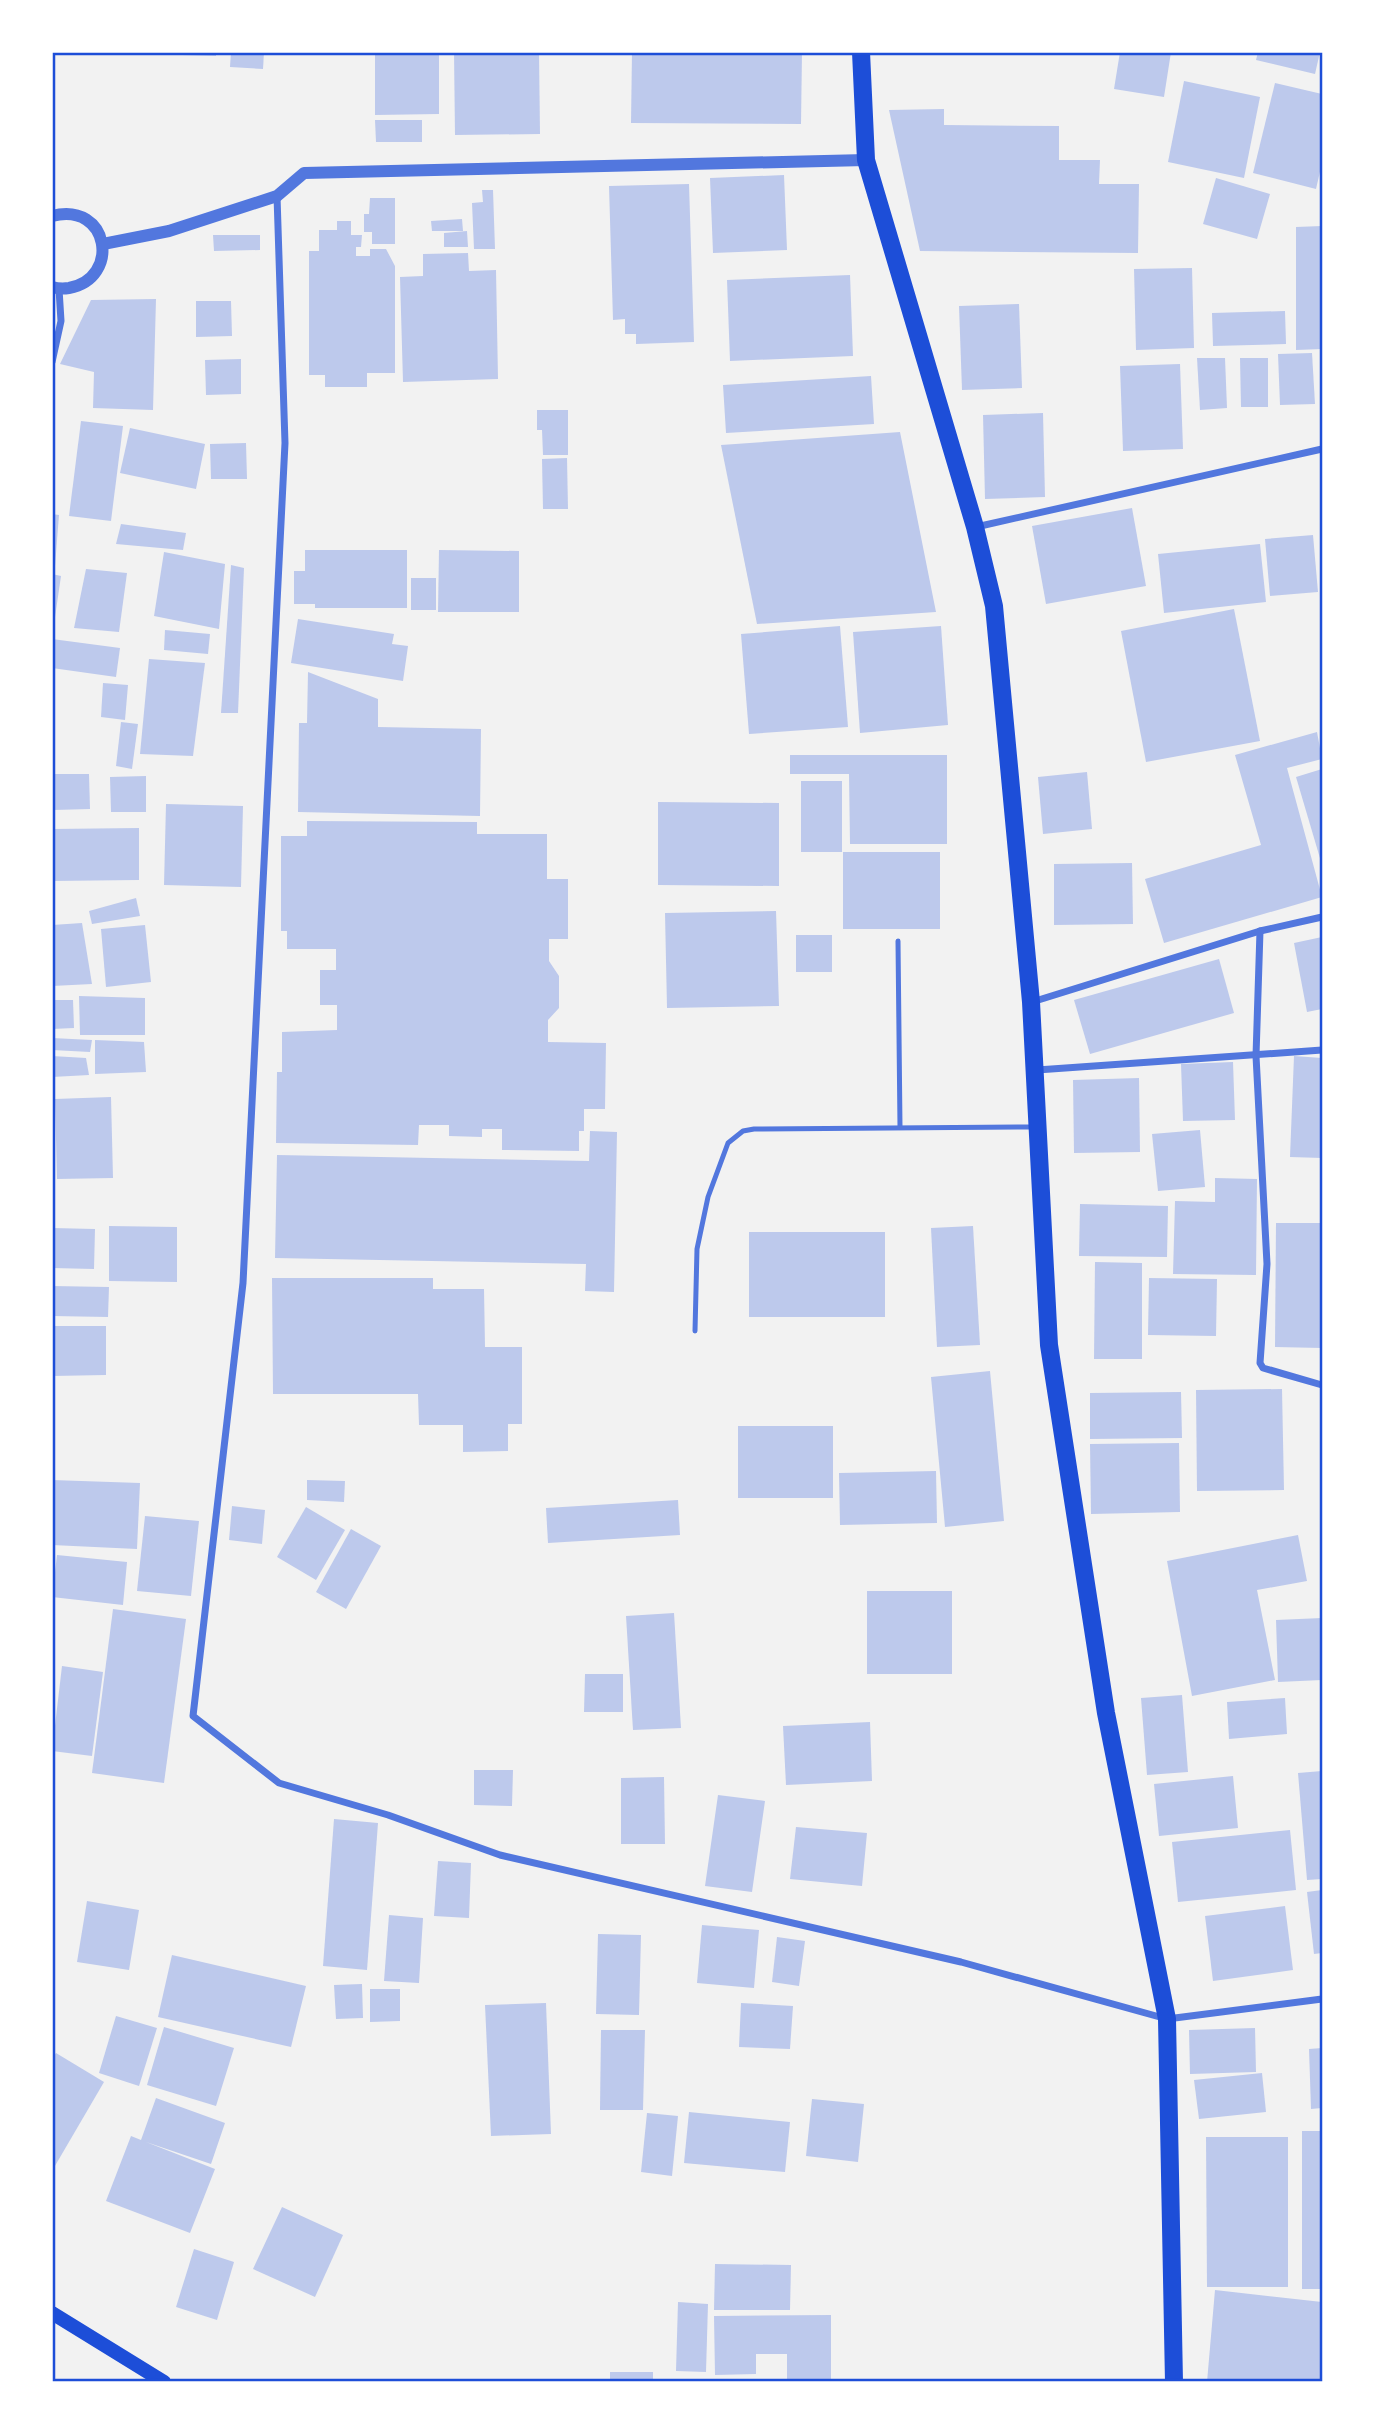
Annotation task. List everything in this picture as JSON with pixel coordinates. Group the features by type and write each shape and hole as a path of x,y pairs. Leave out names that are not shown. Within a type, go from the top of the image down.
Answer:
{"main road":[{"path":"862,52 866,160 975,527 993,606 1031,1002 1049,1345 1106,1713 1167,2019 1174,2382"},
{"path":"52,2313 164,2382"}],"street":[{"path":"103,244 169,230 277,197 304,173 866,160"},
{"path":"277,197 285,443 243,1283 193,1716 279,1783 388,1815 500,1855 961,1962 1167,2019 1322,1999"},
{"path":"52,216 70,213 84,216 92,223 103,244 99,267 78,286 55,291 61,321 52,362"},
{"path":"975,527 1322,449"},
{"path":"1031,1002 1260,931 1322,917"},
{"path":"1260,931 1256,1056 1267,1264 1260,1363 1263,1368 1322,1385"},
{"path":"1035,1070 1322,1050"}],"lane":[{"path":"898,941 900,1127"},
{"path":"695,1331 697,1249 708,1198 728,1143 744,1131 1036,1127"}],"building":[{"path":"182,52 216,52 216,56 182,55"},
{"path":"231,52 264,52 263,69 230,67"},
{"path":"375,52 439,53 439,114 375,115"},
{"path":"454,52 539,52 540,134 455,135"},
{"path":"632,52 802,52 801,124 631,123"},
{"path":"1120,52 1171,52 1164,97 1114,89"},
{"path":"1258,52 1320,52 1315,74 1256,60"},
{"path":"1184,81 1260,97 1244,178 1168,162"},
{"path":"1275,83 1322,94 1322,163 1316,189 1253,173"},
{"path":"944,109 944,125 1059,126 1059,160 1100,160 1099,184 1139,184 1138,253 920,251 889,110"},
{"path":"375,120 422,120 422,142 376,142"},
{"path":"784,175 787,250 713,253 710,178"},
{"path":"1216,178 1270,194 1257,239 1203,224"},
{"path":"689,184 694,342 636,344 636,334 625,334 625,319 613,320 609,186"},
{"path":"482,190 493,190 495,249 474,249 472,203 483,202"},
{"path":"370,198 395,198 395,244 372,244 372,232 364,232 364,214 369,214"},
{"path":"462,219 463,231 432,231 431,221"},
{"path":"337,221 351,221 351,235 362,235 361,247 356,247 356,256 370,256 370,249 386,249 395,266 395,373 367,373 367,387 325,387 325,375 309,375 309,251 319,251 319,230 337,230"},
{"path":"1322,226 1322,349 1296,350 1296,227"},
{"path":"467,231 468,247 444,247 444,233"},
{"path":"213,235 260,235 260,250 214,251"},
{"path":"468,253 469,271 496,270 498,379 403,382 400,277 423,276 423,254"},
{"path":"1192,268 1194,348 1136,350 1134,269"},
{"path":"850,275 853,356 730,361 727,280"},
{"path":"156,299 153,410 93,408 94,372 60,364 91,300"},
{"path":"196,301 231,301 232,336 196,337"},
{"path":"1019,304 1022,388 962,390 959,306"},
{"path":"1285,311 1286,344 1213,346 1212,313"},
{"path":"1312,353 1315,404 1280,405 1278,354"},
{"path":"1197,358 1225,358 1227,408 1200,410"},
{"path":"1240,358 1268,358 1268,407 1241,407"},
{"path":"241,359 241,394 206,395 205,360"},
{"path":"1180,364 1183,449 1123,451 1120,366"},
{"path":"871,376 874,424 726,433 723,385"},
{"path":"537,410 568,410 568,455 543,455 542,430 537,430"},
{"path":"1043,413 1045,497 985,499 983,415"},
{"path":"81,421 123,426 111,521 69,516"},
{"path":"130,428 205,444 196,489 120,473"},
{"path":"900,432 936,612 757,624 721,445"},
{"path":"246,443 247,479 211,479 210,444"},
{"path":"567,458 568,509 543,509 542,459"},
{"path":"1132,508 1146,586 1046,604 1032,526"},
{"path":"52,514 59,515 55,566 52,565"},
{"path":"121,524 186,533 183,550 116,544"},
{"path":"1313,535 1318,592 1270,596 1265,539"},
{"path":"1260,544 1266,602 1164,613 1158,554"},
{"path":"305,550 407,550 407,608 315,608 315,604 294,604 294,571 305,571"},
{"path":"439,550 519,551 519,612 438,612"},
{"path":"164,552 225,564 219,629 154,616"},
{"path":"231,565 244,568 238,713 221,713"},
{"path":"86,569 127,573 119,632 74,628"},
{"path":"52,574 61,576 54,624 52,624"},
{"path":"411,578 436,578 436,610 411,610"},
{"path":"1234,609 1260,741 1146,762 1121,631"},
{"path":"298,619 394,634 392,644 408,646 403,681 291,663"},
{"path":"840,626 848,727 749,734 741,634"},
{"path":"941,626 948,725 860,733 853,632"},
{"path":"165,630 210,634 208,654 164,650"},
{"path":"52,639 120,648 116,677 52,668"},
{"path":"149,659 205,663 193,756 140,754"},
{"path":"308,672 378,699 378,727 481,729 480,816 298,812 299,723 307,723"},
{"path":"103,683 128,685 125,720 101,717"},
{"path":"121,722 138,724 132,769 116,766"},
{"path":"1317,732 1322,759 1287,768 1322,897 1164,943 1145,879 1261,845 1235,755"},
{"path":"790,755 947,755 947,844 850,844 849,774 790,774"},
{"path":"1322,769 1322,865 1296,777"},
{"path":"1087,772 1092,829 1043,834 1038,777"},
{"path":"54,774 89,774 90,809 54,810"},
{"path":"146,776 146,812 111,812 110,777"},
{"path":"801,781 842,781 842,852 801,852"},
{"path":"658,802 779,803 779,886 658,885"},
{"path":"166,804 243,806 241,887 164,885"},
{"path":"307,821 477,822 477,834 547,834 547,879 568,879 568,939 549,939 549,961 559,976 559,1008 548,1020 548,1042 606,1043 605,1109 584,1109 584,1131 579,1131 579,1151 502,1150 502,1129 482,1129 482,1137 449,1136 449,1125 419,1125 418,1145 276,1143 277,1072 282,1072 282,1032 337,1030 337,1005 320,1005 320,970 336,970 336,949 287,949 287,931 281,931 281,836 307,836"},
{"path":"139,828 139,880 52,881 52,829"},
{"path":"843,852 940,852 940,929 843,929"},
{"path":"1132,863 1133,924 1054,925 1054,864"},
{"path":"136,898 140,916 92,924 89,911"},
{"path":"776,911 779,1006 667,1008 665,913"},
{"path":"82,923 92,984 52,986 52,925"},
{"path":"145,925 151,982 106,987 101,929"},
{"path":"796,935 832,935 832,972 796,972"},
{"path":"1322,937 1322,1009 1307,1012 1294,943"},
{"path":"1219,959 1234,1013 1090,1054 1074,1000"},
{"path":"79,996 145,998 145,1035 80,1035"},
{"path":"52,1000 73,1000 74,1028 52,1029"},
{"path":"52,1038 92,1040 90,1052 52,1050"},
{"path":"95,1040 144,1042 146,1072 95,1074"},
{"path":"52,1056 86,1058 89,1075 52,1077"},
{"path":"1294,1056 1322,1058 1322,1158 1290,1157"},
{"path":"1233,1062 1235,1120 1183,1121 1181,1064"},
{"path":"1139,1078 1140,1152 1074,1153 1073,1080"},
{"path":"111,1097 113,1178 57,1179 55,1099"},
{"path":"1200,1130 1205,1187 1158,1191 1152,1134"},
{"path":"590,1131 617,1132 614,1292 585,1291 586,1264 275,1258 277,1155 589,1161"},
{"path":"1215,1178 1257,1179 1256,1275 1173,1274 1175,1201 1215,1202"},
{"path":"1080,1204 1168,1206 1167,1257 1079,1256"},
{"path":"1276,1223 1322,1223 1322,1348 1275,1347"},
{"path":"109,1226 177,1227 177,1282 109,1281"},
{"path":"973,1226 980,1345 937,1347 931,1228"},
{"path":"52,1228 95,1229 94,1269 52,1268"},
{"path":"749,1232 885,1232 885,1317 749,1317"},
{"path":"1095,1262 1142,1263 1142,1359 1094,1359"},
{"path":"272,1278 433,1278 433,1289 484,1289 485,1347 522,1347 522,1424 508,1424 508,1451 463,1452 463,1425 419,1425 418,1394 273,1394"},
{"path":"1149,1278 1217,1279 1216,1336 1148,1335"},
{"path":"52,1286 109,1287 108,1317 52,1316"},
{"path":"52,1326 106,1326 106,1375 52,1376"},
{"path":"990,1371 1004,1521 945,1527 931,1377"},
{"path":"1282,1389 1284,1490 1197,1491 1196,1390"},
{"path":"1181,1392 1182,1438 1090,1439 1090,1393"},
{"path":"738,1426 833,1426 833,1498 738,1498"},
{"path":"1179,1443 1180,1512 1091,1514 1090,1444"},
{"path":"936,1471 937,1523 840,1525 839,1473"},
{"path":"52,1480 140,1483 137,1549 52,1545"},
{"path":"307,1480 345,1481 344,1502 307,1500"},
{"path":"678,1500 680,1535 548,1543 546,1508"},
{"path":"232,1506 265,1510 262,1544 229,1540"},
{"path":"306,1507 345,1530 316,1580 277,1557"},
{"path":"145,1516 199,1521 191,1596 137,1591"},
{"path":"351,1529 381,1546 346,1609 316,1592"},
{"path":"1298,1535 1307,1581 1257,1590 1275,1680 1192,1696 1167,1561"},
{"path":"57,1555 127,1562 123,1605 52,1597"},
{"path":"867,1591 952,1591 952,1674 867,1674"},
{"path":"113,1609 186,1619 164,1783 92,1773"},
{"path":"674,1613 681,1728 633,1730 626,1616"},
{"path":"1322,1618 1322,1680 1278,1682 1276,1620"},
{"path":"62,1666 103,1672 92,1756 52,1751"},
{"path":"585,1674 623,1674 623,1712 584,1712"},
{"path":"1182,1695 1188,1772 1147,1775 1141,1698"},
{"path":"1285,1698 1287,1734 1229,1739 1227,1702"},
{"path":"870,1722 872,1781 786,1785 783,1726"},
{"path":"474,1770 513,1770 512,1806 474,1805"},
{"path":"1322,1771 1322,1879 1307,1880 1298,1773"},
{"path":"1233,1776 1238,1828 1159,1836 1154,1784"},
{"path":"664,1777 665,1844 621,1844 621,1778"},
{"path":"718,1795 765,1801 752,1892 705,1886"},
{"path":"334,1819 378,1823 367,1970 323,1966"},
{"path":"796,1827 867,1833 862,1886 790,1879"},
{"path":"1290,1830 1296,1890 1178,1902 1172,1842"},
{"path":"438,1861 471,1863 469,1918 434,1916"},
{"path":"1322,1890 1322,1953 1314,1954 1307,1892"},
{"path":"87,1901 139,1910 129,1970 77,1962"},
{"path":"1285,1906 1293,1970 1213,1981 1205,1916"},
{"path":"389,1915 423,1918 419,1983 384,1981"},
{"path":"702,1925 759,1930 754,1988 697,1983"},
{"path":"598,1934 641,1935 639,2015 596,2014"},
{"path":"777,1937 805,1941 799,1986 772,1982"},
{"path":"172,1955 306,1986 291,2047 158,2017"},
{"path":"362,1984 363,2018 336,2019 334,1985"},
{"path":"370,1989 400,1989 400,2021 370,2022"},
{"path":"546,2003 551,2134 491,2136 485,2005"},
{"path":"741,2003 793,2006 790,2049 739,2047"},
{"path":"116,2016 157,2028 139,2086 99,2073"},
{"path":"164,2027 234,2048 216,2106 147,2085"},
{"path":"1255,2028 1256,2072 1190,2074 1189,2030"},
{"path":"601,2030 645,2030 643,2110 600,2110"},
{"path":"1322,2048 1322,2108 1311,2109 1309,2049"},
{"path":"56,2053 104,2082 52,2171 52,2059"},
{"path":"1262,2073 1266,2112 1199,2119 1194,2080"},
{"path":"156,2098 225,2123 211,2164 146,2142 215,2169 190,2233 106,2201 131,2136 141,2140"},
{"path":"812,2099 864,2104 858,2162 806,2156"},
{"path":"689,2112 790,2122 785,2172 684,2163"},
{"path":"647,2113 678,2116 672,2176 641,2172"},
{"path":"1302,2131 1322,2131 1322,2289 1302,2289"},
{"path":"1206,2137 1288,2137 1288,2287 1207,2287"},
{"path":"282,2207 343,2235 315,2297 253,2269"},
{"path":"194,2249 234,2262 217,2320 176,2307"},
{"path":"715,2264 791,2265 790,2310 714,2310"},
{"path":"1215,2290 1322,2302 1322,2382 1207,2382"},
{"path":"678,2302 708,2304 706,2372 676,2371"},
{"path":"831,2315 831,2382 787,2382 787,2354 756,2354 756,2374 715,2375 714,2316"},
{"path":"610,2372 653,2372 653,2382 610,2382"}]}
